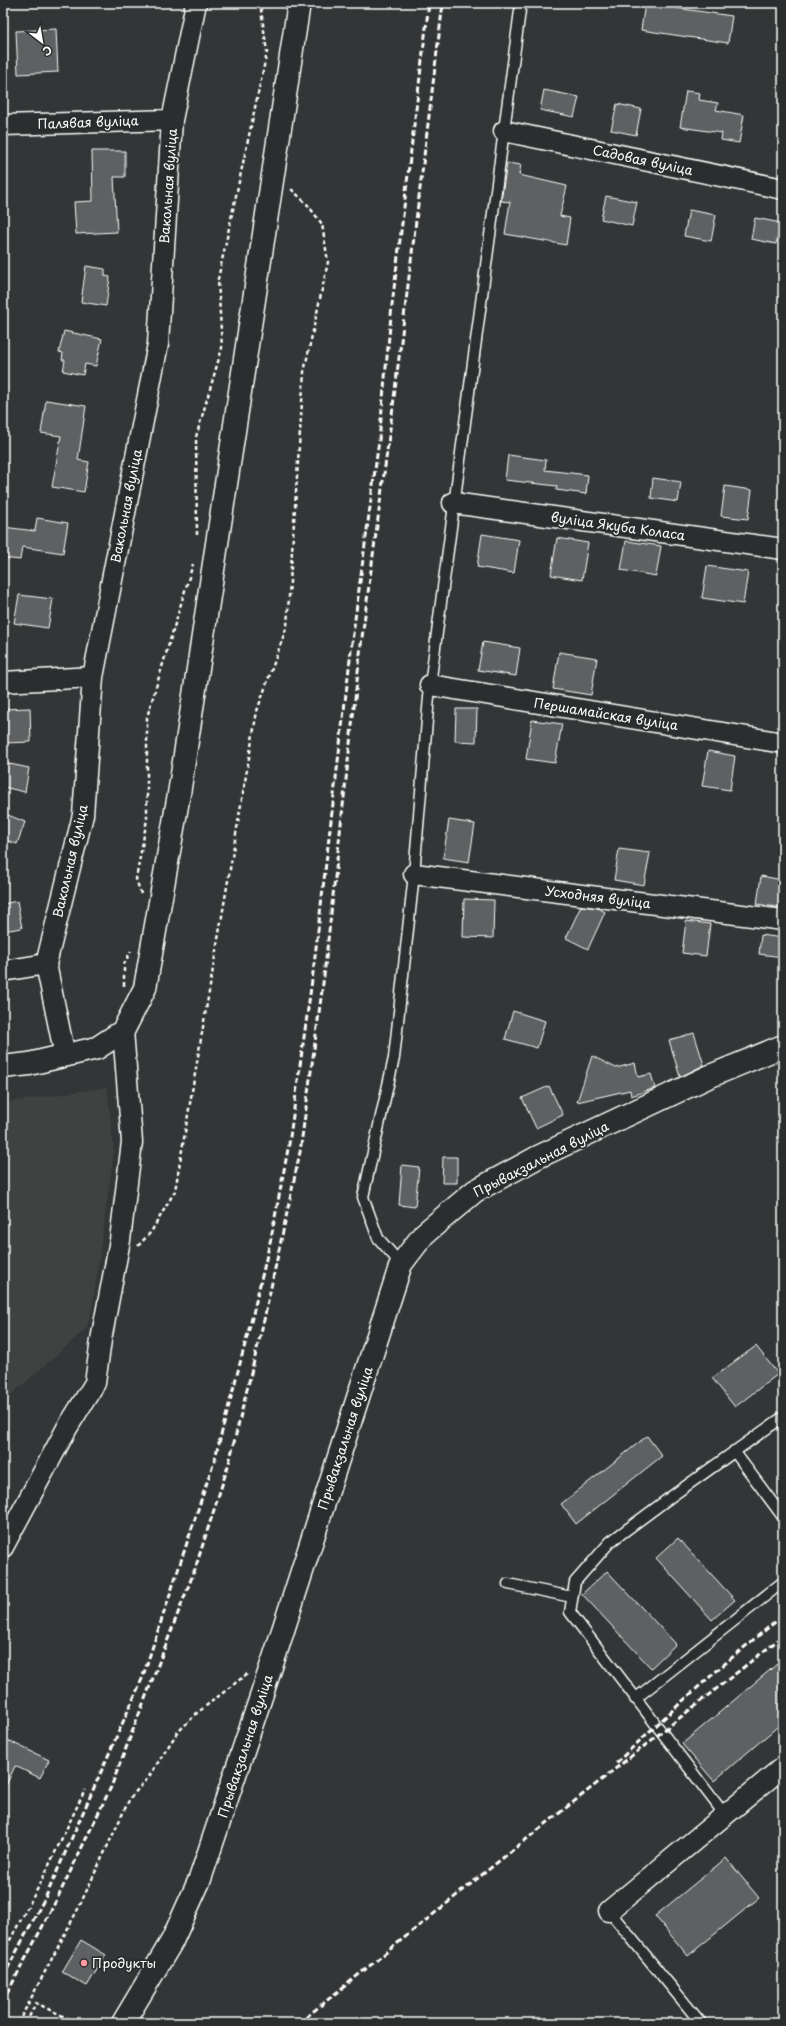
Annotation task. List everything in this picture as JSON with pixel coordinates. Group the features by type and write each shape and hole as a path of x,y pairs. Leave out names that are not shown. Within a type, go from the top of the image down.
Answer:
{"street":[{"name":"Вакольная вуліца","path":"46,964 83,815 93,678 158,344 172,120 196,3"},
{"path":"3,1068 97,1048 123,1031 145,988 178,802 298,3"},
{"name":"Палявая вуліца","path":"3,125 172,120"},
{"name":"Садовая вуліца","path":"504,131 783,189"},
{"name":"вуліца Якуба Коласа","path":"453,504 783,549"},
{"path":"3,682 93,678"},
{"name":"Першамайская вуліца","path":"430,685 783,743"},
{"name":"Усходняя вуліца","path":"414,874 783,920"},
{"path":"3,971 46,964 65,1056"},
{"path":"3,1547 67,1428 95,1383 101,1340 120,1240 132,1142 123,1031"},
{"name":"Прывакзальная вуліца","path":"124,2023 172,1941 200,1880 276,1652 401,1264 424,1234 475,1191 538,1157 701,1080 783,1046"},
{"path":"609,1911 783,1768"}],"lane":[{"path":"401,1264 378,1238 363,1197 394,1058 414,874 430,685 521,3"},
{"path":"725,1815 570,1612 572,1597 575,1582 610,1542 783,1417"},
{"path":"734,1451 783,1517"},
{"path":"635,1698 783,1582"},
{"path":"508,1584 572,1597"},
{"path":"609,1911 701,2023"}],"path":[{"path":"197,542 196,437 222,348 218,279 266,52 260,3"},
{"path":"135,1249 152,1232 175,1191 257,711 288,626 304,372 328,262 322,224 307,204 273,172"},
{"path":"143,900 136,879 147,819 146,717 195,557"},
{"path":"124,994 124,964 134,945"},
{"path":"18,2023 78,1909 130,1798 148,1778 177,1733 197,1713 252,1671"},
{"path":"3,1953 39,1886 85,1790"},
{"path":"26,2023 36,2003 77,2023"},
{"path":"3,2020 8,2023"}],"shaded area":[{"path":"107,1087 114,1151 92,1309 86,1329 3,1402 3,1103"}],"building":[{"path":"645,3 677,3 676,8 732,16 728,43 641,30"},
{"path":"56,29 58,72 18,74 16,31"},
{"path":"544,90 579,97 574,117 540,110"},
{"path":"686,91 700,93 699,100 718,103 716,110 744,115 739,143 721,140 722,133 680,127"},
{"path":"617,104 641,109 636,135 611,130"},
{"path":"92,151 125,151 125,177 114,177 117,232 76,234 74,202 93,201"},
{"path":"507,163 521,165 519,175 567,186 560,216 570,218 566,245 505,234 510,202 501,201"},
{"path":"606,196 637,202 632,226 601,219"},
{"path":"689,210 716,215 711,241 684,236"},
{"path":"755,218 781,223 776,244 751,239"},
{"path":"86,266 105,269 105,276 110,277 106,306 81,302"},
{"path":"64,331 102,339 96,366 85,364 83,375 63,371 65,360 62,360 63,353 59,352"},
{"path":"46,400 86,406 78,460 89,462 84,492 52,487 61,436 41,433"},
{"path":"508,455 546,460 545,470 588,475 586,494 556,490 557,486 505,480"},
{"path":"653,478 681,482 678,502 651,498"},
{"path":"725,486 752,490 748,519 721,516"},
{"path":"37,518 68,523 63,553 22,547 20,560 3,558 3,527 35,531"},
{"path":"482,534 519,540 514,573 477,567"},
{"path":"557,538 588,543 582,580 551,575"},
{"path":"626,541 661,546 656,576 621,570"},
{"path":"707,566 748,572 743,604 702,598"},
{"path":"19,595 53,599 48,628 14,623"},
{"path":"483,642 520,648 516,676 478,670"},
{"path":"559,652 597,658 591,695 553,689"},
{"path":"30,708 31,742 3,743 3,709"},
{"path":"456,709 477,709 476,742 455,741"},
{"path":"532,720 562,724 555,763 526,759"},
{"path":"708,751 735,756 730,790 702,786"},
{"path":"5,763 29,768 25,792 3,787"},
{"path":"3,813 25,822 17,844 3,839"},
{"path":"449,820 475,824 469,862 443,858"},
{"path":"619,849 650,853 644,885 614,880"},
{"path":"761,876 783,880 783,908 757,904"},
{"path":"464,899 494,900 493,938 463,937"},
{"path":"17,901 22,928 3,931 3,904"},
{"path":"581,906 598,908 605,912 588,949 566,938"},
{"path":"686,921 710,924 706,956 682,953"},
{"path":"761,935 783,938 783,957 759,954"},
{"path":"513,1011 545,1021 537,1048 505,1039"},
{"path":"694,1033 704,1065 680,1077 669,1040"},
{"path":"592,1056 616,1068 635,1063 638,1077 651,1074 655,1088 631,1096 630,1090 577,1102"},
{"path":"549,1086 563,1115 536,1128 522,1098"},
{"path":"443,1157 457,1157 457,1183 442,1183"},
{"path":"402,1165 419,1167 415,1207 399,1205"},
{"path":"756,1346 778,1374 735,1407 712,1378"},
{"path":"647,1436 662,1456 576,1524 561,1504"},
{"path":"678,1538 735,1600 712,1620 656,1558"},
{"path":"607,1571 676,1644 651,1668 582,1594"},
{"path":"783,1659 783,1722 714,1781 682,1744"},
{"path":"3,1738 49,1760 40,1778 15,1766 3,1792"},
{"path":"726,1858 759,1898 688,1956 655,1916"},
{"name":"Продукты","path":"81,1940 106,1955 87,1986 62,1972"}],"railway":[{"path":"3,1977 47,1894 142,1679 215,1458 253,1314 271,1238 289,1144 313,973 353,634 379,440 392,305 429,3"},
{"path":"3,2001 56,1901 111,1787 195,1569 229,1463 264,1320 300,1152 324,976 361,645 392,414 443,3"},
{"path":"616,1763 740,1651 783,1616"},
{"path":"299,2023 509,1853 783,1636"}],"place":[{"name":"Продукты","path":"84,1963"}]}
